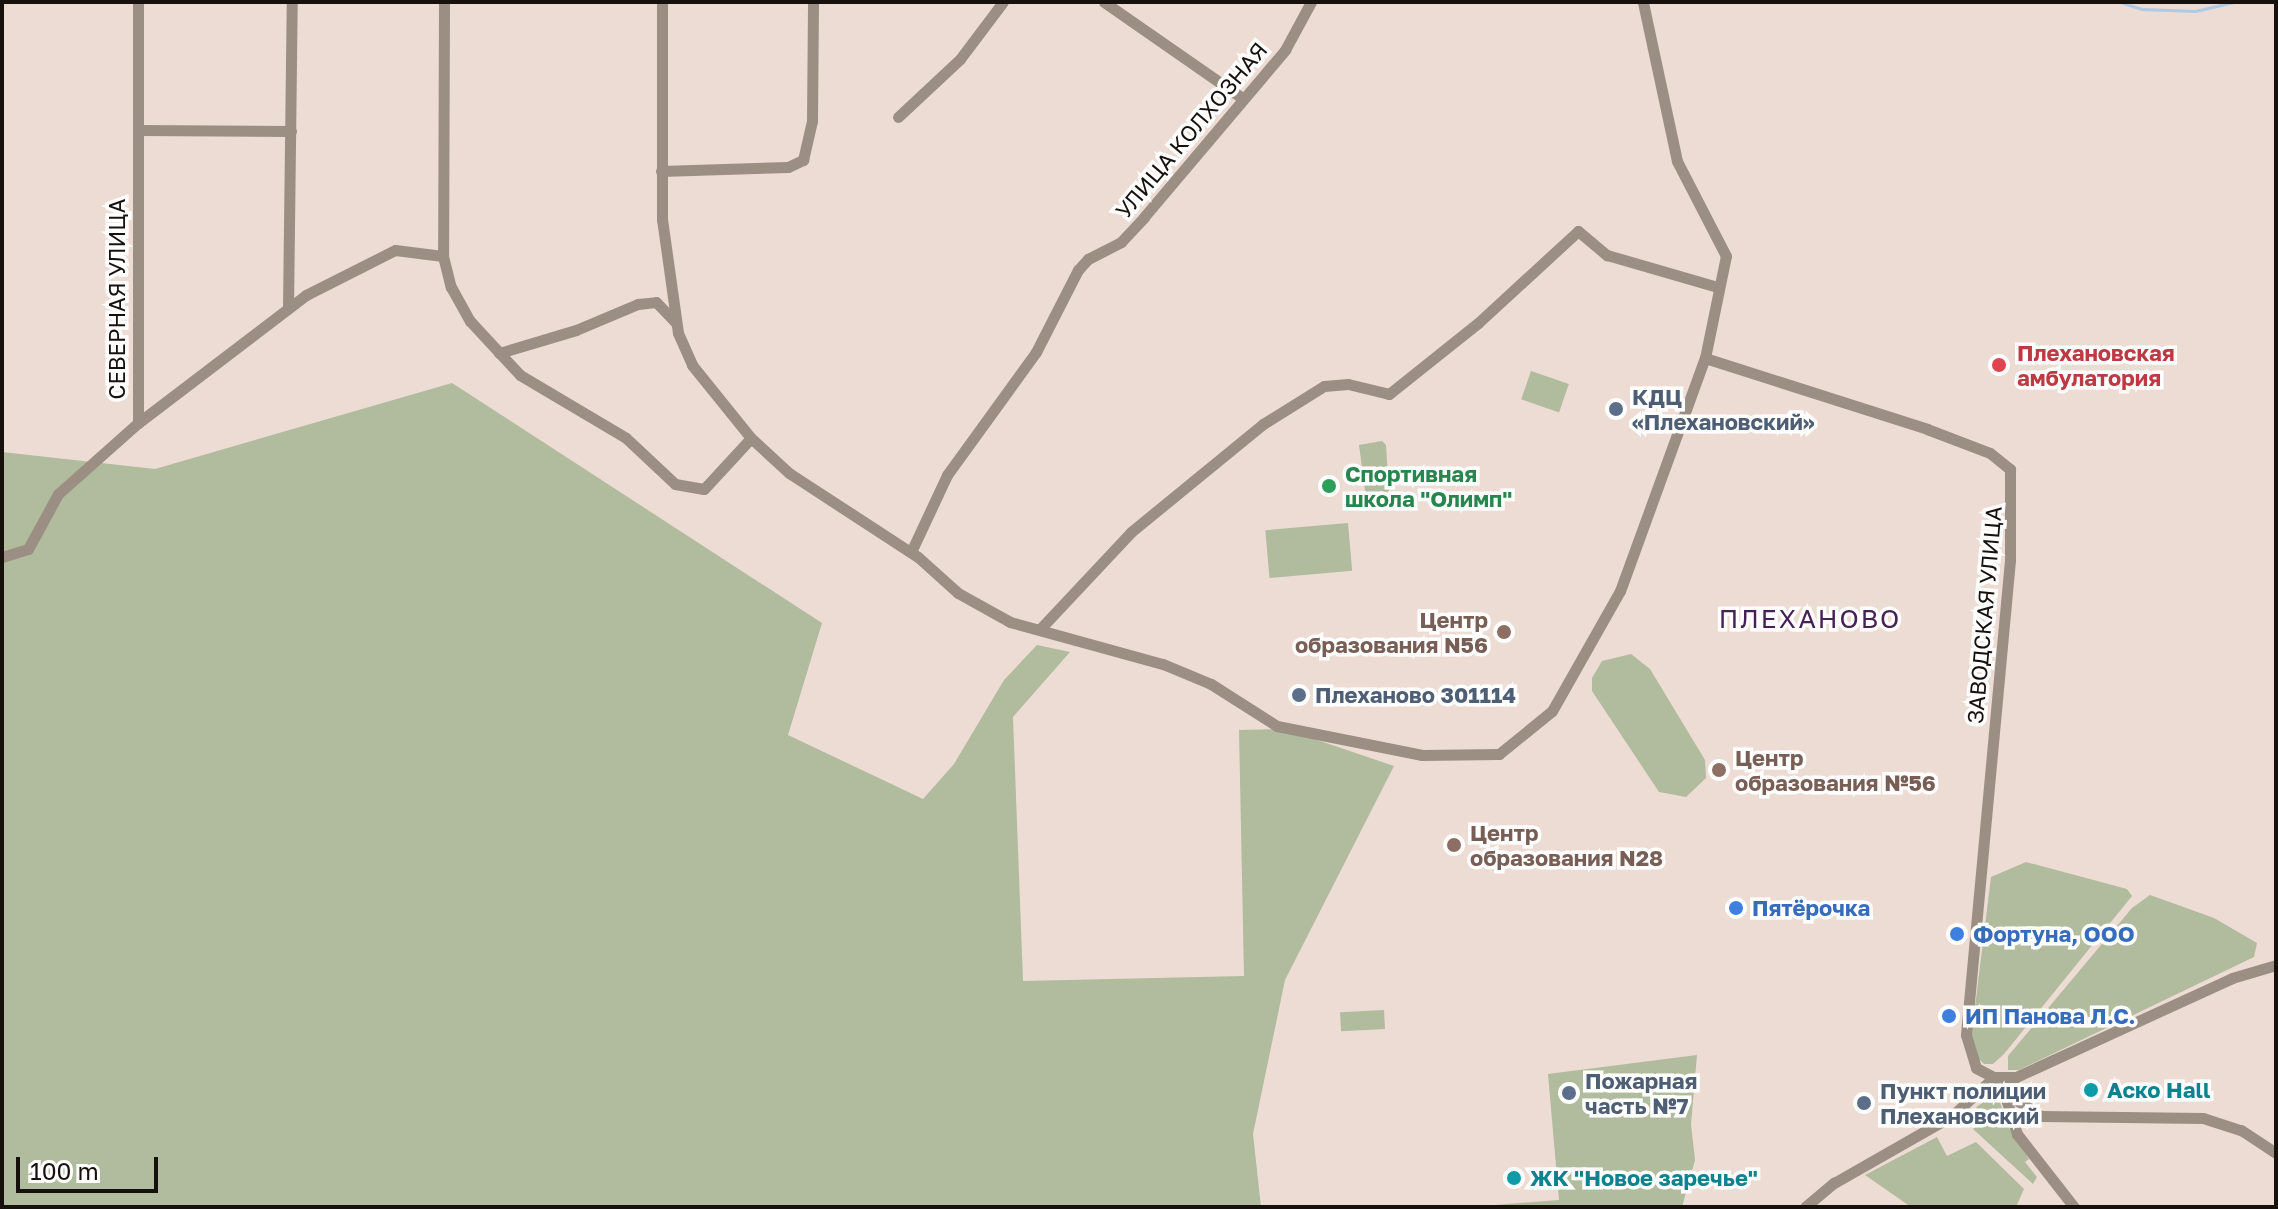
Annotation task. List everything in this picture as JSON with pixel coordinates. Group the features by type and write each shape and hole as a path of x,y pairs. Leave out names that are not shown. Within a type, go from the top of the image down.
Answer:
{"street":[{"name":"СЕВЕРНАЯ УЛИЦА","path":"138,2 138,423"},
{"path":"288,308 292,2"},
{"path":"444,2 443,256 459,305 520,375 626,438 675,484 704,489 751,438"},
{"path":"662,2 662,219 677,328 692,365 751,438 789,473 911,552 972,602 1010,622 1041,628 1163,664 1211,684 1285,729 1422,755 1504,752 1552,711 1612,608 1705,358 1717,287 1726,256 1677,161 1643,2"},
{"path":"661,171 788,167 803,160 812,121 813,2"},
{"path":"898,117 960,59 1003,2"},
{"path":"1104,2 1242,98"},
{"name":"УЛИЦА КОЛХОЗНАЯ","path":"911,552 947,475 1027,365 1078,270 1088,259 1121,242 1285,50 1311,2"},
{"path":"139,130 291,131"},
{"path":"1041,628 1131,532 1263,424 1330,384 1389,394 1478,323 1578,231 1607,255 1717,287"},
{"name":"СЕВЕРНАЯ УЛИЦА","path":"138,423 288,308 395,250 443,256"},
{"path":"499,353 638,304 656,302 677,328"},
{"name":"ЗАВОДСКАЯ УЛИЦА","path":"1705,358 1927,429 1990,453 2009,466 2014,481 2010,560 1966,1040 1974,1065 1994,1077"},
{"path":"2,557 28,549 58,494 138,423"},
{"path":"1805,1207 1834,1183 1953,1115 1994,1077 2016,1077 2044,1066 2206,989 2276,965"},
{"path":"1994,1077 2004,1092 2020,1140 2074,1207"},
{"path":"2004,1092 2045,1117 2203,1118 2241,1130 2275,1151"}],"green space":[{"path":"1531,371 1569,384 1559,412 1521,399"},
{"path":"452,383 822,623 788,735 923,799 954,764 1004,680 1037,645 1070,652 1013,717 1023,981 1244,976 1239,730 1285,729 1394,766 1285,980 1253,1134 1261,1207 2,1207 2,452 155,469"},
{"path":"1382,441 1386,445 1389,493 1366,497 1359,445"},
{"path":"1348,523 1352,571 1269,578 1265,530"},
{"path":"1631,654 1650,669 1705,760 1706,778 1686,797 1659,792 1592,691 1592,678 1602,661"},
{"path":"2026,862 2127,889 2132,896 2004,1054 1993,1064 1984,1064 1974,1054 1971,1039 1991,877"},
{"path":"2150,895 2214,918 2257,943 2254,957 2019,1070 2008,1070 2008,1056 2132,908"},
{"path":"1384,1010 1385,1029 1341,1031 1340,1012"},
{"path":"1697,1055 1691,1124 1695,1160 1682,1207 1468,1207 1559,1200 1548,1074"},
{"path":"1997,1094 2009,1128 2029,1159 2025,1162 2037,1177 2033,1184 1973,1129 1985,1118 1976,1107"},
{"path":"1937,1137 1947,1156 1976,1142 2024,1189 2016,1207 1911,1207 1865,1175"}],"waterway":[{"path":"2120,2 2142,9 2195,11 2234,2"}],"place":[{"name":"Плехановская амбулатория","path":"1999,365"},
{"name":"КДЦ «Плехановский»","path":"1616,409"},
{"name":"Спортивная школа \"Олимп\"","path":"1329,486"},
{"name":"Центр образования N56","path":"1504,632"},
{"name":"Плеханово 301114","path":"1299,695"},
{"name":"Центр образования №56","path":"1719,770"},
{"name":"Центр образования N28","path":"1454,845"},
{"name":"Пятёрочка","path":"1736,908"},
{"name":"Фортуна, ООО","path":"1957,934"},
{"name":"ИП Панова Л.С.","path":"1949,1016"},
{"name":"Аско Hall","path":"2091,1090"},
{"name":"Пожарная часть №7","path":"1569,1093"},
{"name":"Пункт полиции Плехановский","path":"1864,1103"},
{"name":"ЖК \"Новое заречье\"","path":"1514,1178"}],"district":[{"name":"ПЛЕХАНОВО","path":"1810,619"}]}
